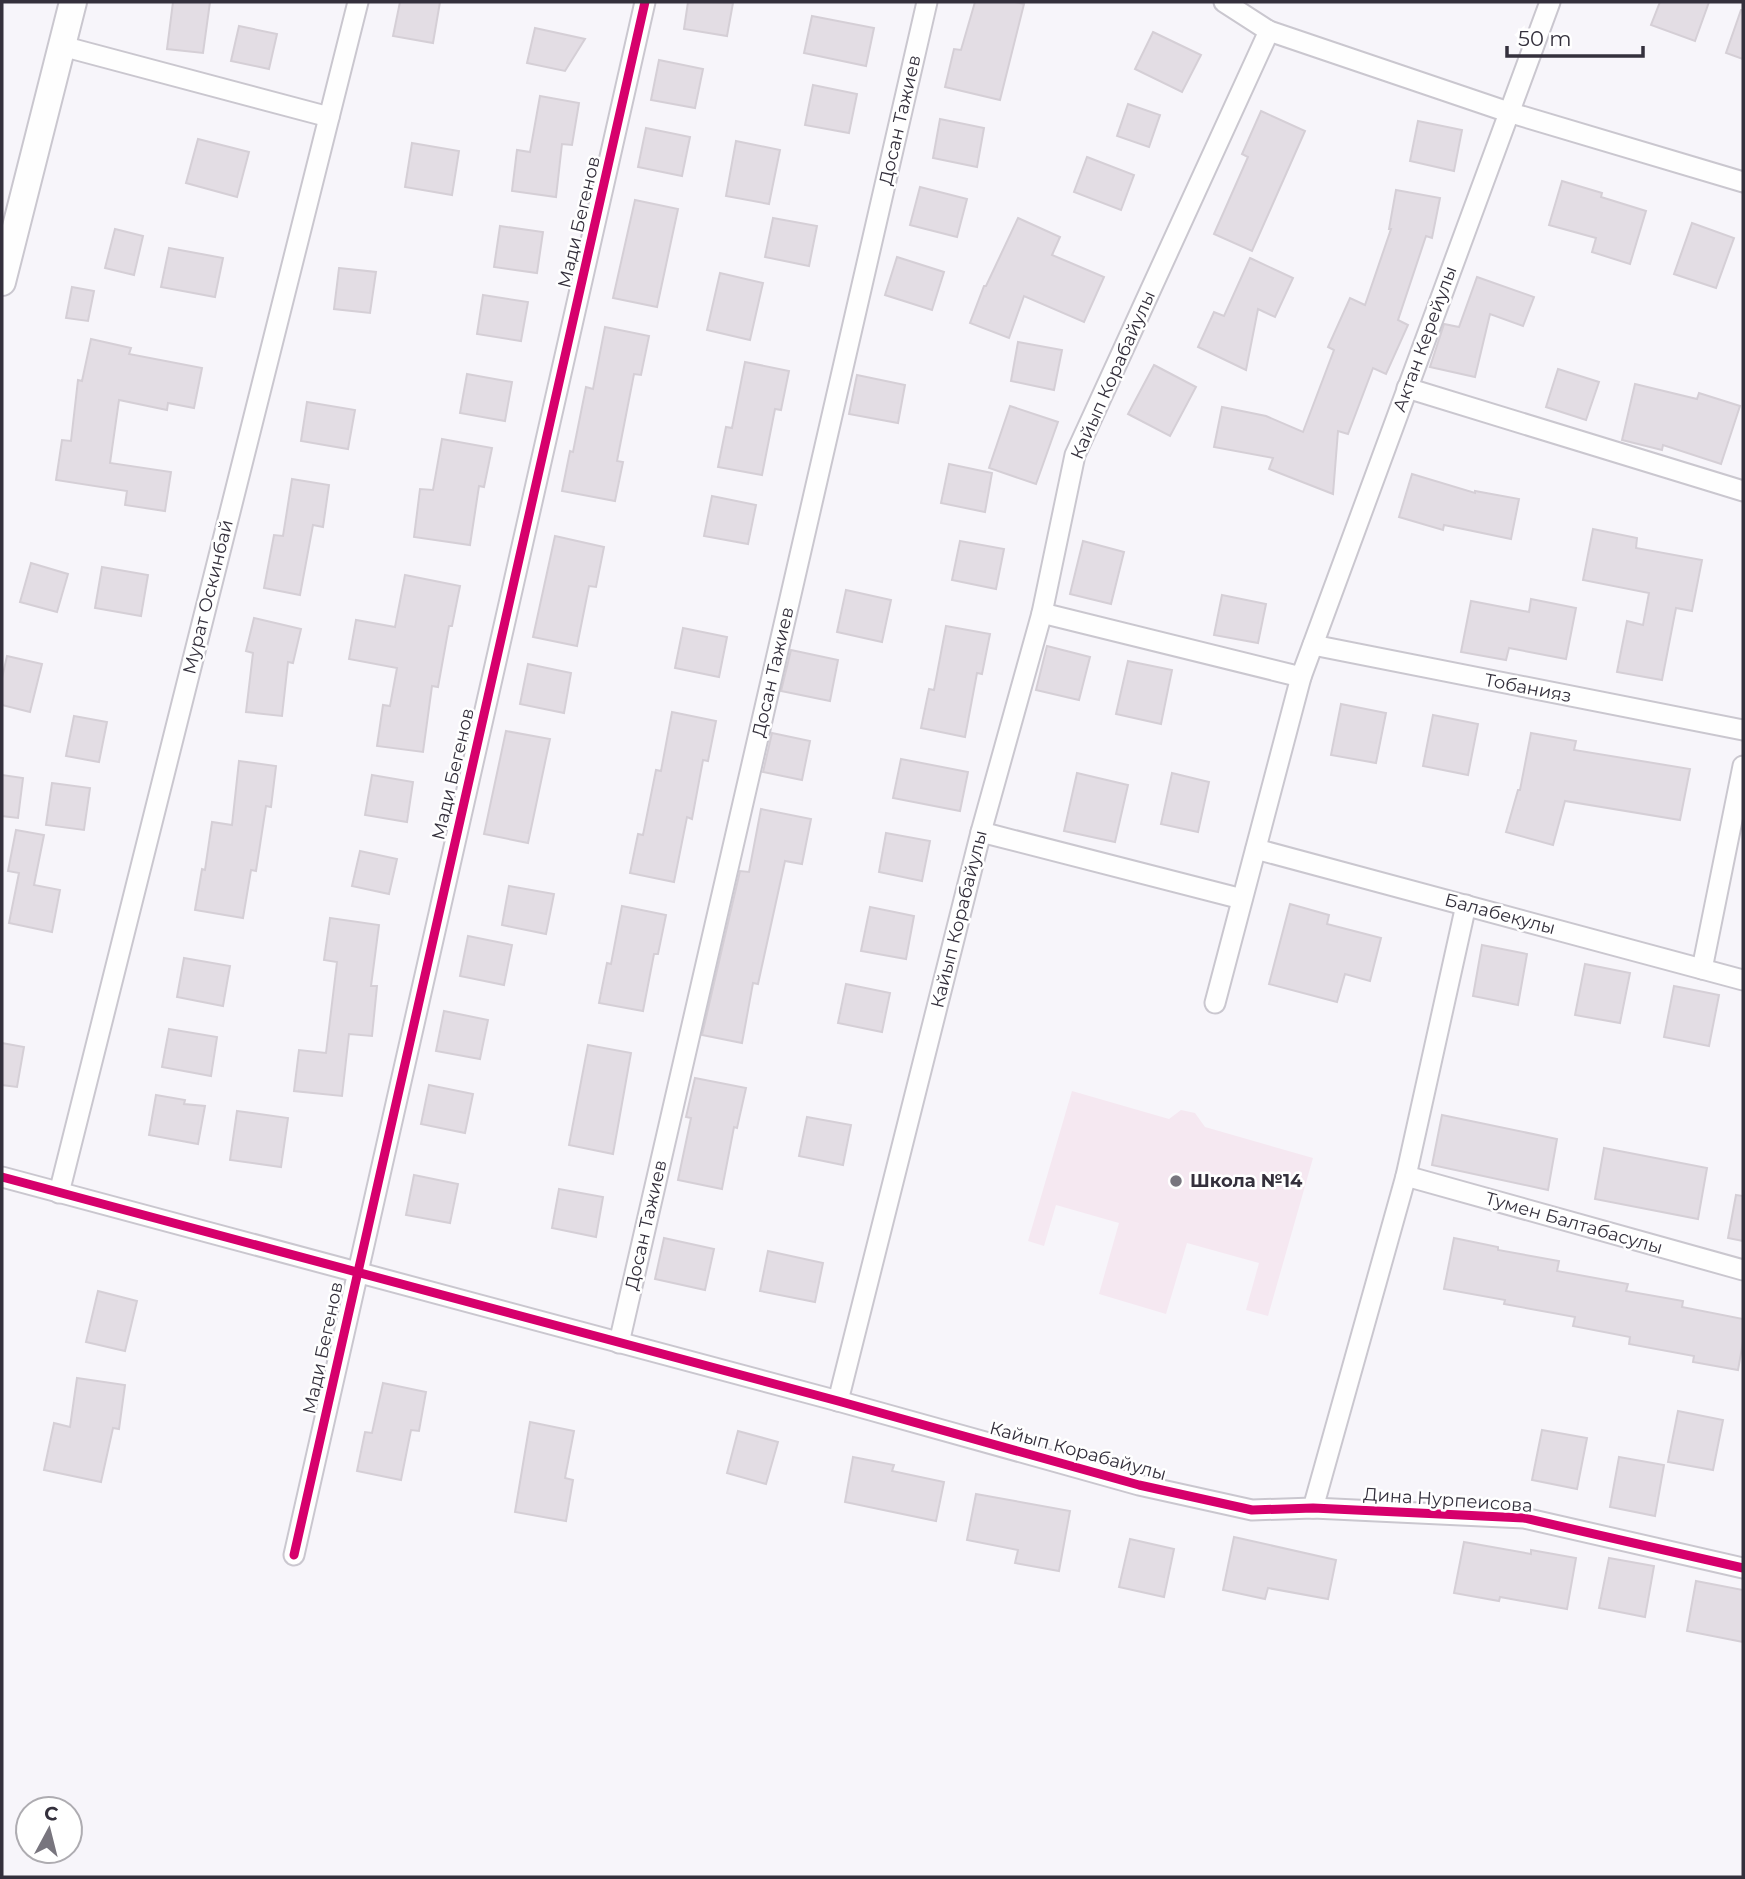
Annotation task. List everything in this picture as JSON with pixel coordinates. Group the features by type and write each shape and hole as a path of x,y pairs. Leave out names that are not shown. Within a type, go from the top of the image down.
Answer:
{"main road":[{"path":"2,282 73,2"}],"street":[{"name":"Мурат Оскинбай","path":"58,1193 358,2"},
{"name":"Мади Бегенов","path":"294,1555 645,2"},
{"name":"Досан Тажиев","path":"619,1343 927,2"},
{"path":"1224,2 1269,30 1508,112 1743,182"},
{"name":"Актан Керейулы","path":"1215,1003 1301,677 1550,2"},
{"name":"Кайып Корабайулы","path":"1269,30 1074,454 1042,613 981,832 838,1401 1139,1485 1252,1510 1313,1508"},
{"path":"62,46 329,117"},
{"path":"1407,388 1743,491"},
{"path":"1042,613 1301,677"},
{"name":"Тобанияз","path":"1313,645 1743,730"},
{"path":"1702,969 1743,766"},
{"path":"981,832 1242,899"},
{"name":"Балабекулы","path":"1256,849 1743,980"},
{"path":"1313,1508 1406,1176 1466,905"},
{"name":"Тумен Балтабасулы","path":"1406,1176 1743,1270"},
{"path":"2,1177 838,1401"},
{"name":"Дина Нурпеисова","path":"1313,1508 1524,1518 1743,1568"}],"shaded area":[{"name":"Школа №14","path":"1072,1091 1169,1119 1181,1110 1195,1113 1205,1127 1313,1158 1268,1316 1246,1310 1259,1263 1187,1243 1166,1314 1099,1294 1119,1223 1056,1205 1044,1246 1028,1241"}],"building":[{"path":"173,2 210,2 203,53 167,49"},
{"path":"400,2 440,2 433,43 393,36"},
{"path":"688,2 733,3 727,36 684,29"},
{"path":"975,2 1024,4 1000,100 945,87 954,49 961,50"},
{"path":"1660,2 1709,2 1695,41 1651,25"},
{"path":"1743,10 1743,59 1726,53"},
{"path":"812,16 874,28 866,66 804,53"},
{"path":"239,26 277,34 269,69 231,61"},
{"path":"535,28 585,39 565,71 527,63"},
{"path":"1153,32 1201,55 1182,92 1135,69"},
{"path":"659,60 703,69 695,108 651,100"},
{"path":"813,85 857,94 849,133 805,125"},
{"path":"540,96 579,103 572,145 562,144 556,197 512,191 517,150 530,152"},
{"path":"1128,104 1160,115 1149,147 1117,136"},
{"path":"1261,111 1305,131 1252,251 1214,234 1248,157 1242,154"},
{"path":"940,119 984,128 977,167 933,158"},
{"path":"1418,121 1462,130 1454,171 1410,161"},
{"path":"646,128 690,137 682,176 638,167"},
{"path":"198,139 249,152 237,197 186,183"},
{"path":"736,141 780,150 769,204 726,196"},
{"path":"412,143 459,151 452,195 405,187"},
{"path":"1087,157 1134,175 1121,210 1074,192"},
{"path":"1562,181 1602,193 1601,197 1646,211 1630,264 1592,252 1596,238 1549,225"},
{"path":"920,187 967,199 957,237 910,225"},
{"path":"1396,190 1440,198 1432,238 1426,236 1398,320 1408,325 1386,374 1373,368 1348,434 1338,431 1333,494 1269,469 1273,458 1214,447 1222,407 1266,416 1303,432 1334,350 1328,347 1350,298 1365,305 1391,229"},
{"path":"635,200 678,209 657,307 613,298"},
{"path":"773,218 817,226 809,266 765,257"},
{"path":"1018,218 1060,237 1052,255 1104,277 1084,322 1024,296 1009,338 970,323 984,286"},
{"path":"1692,223 1734,238 1716,288 1674,274"},
{"path":"500,226 543,232 537,273 494,267"},
{"path":"115,229 143,236 134,275 105,268"},
{"path":"169,248 223,258 215,297 161,287"},
{"path":"897,257 944,272 932,310 885,295"},
{"path":"1250,258 1293,278 1275,317 1258,309 1246,370 1198,347 1214,312 1224,316"},
{"path":"339,268 376,272 370,313 334,309"},
{"path":"720,273 763,283 750,340 707,330"},
{"path":"1477,277 1534,297 1523,326 1490,314 1475,377 1430,367 1444,324 1459,327"},
{"path":"72,287 94,291 88,321 66,318"},
{"path":"483,295 528,302 521,341 477,334"},
{"path":"605,327 649,336 641,375 634,374 617,461 623,462 615,501 562,491 586,387 593,389"},
{"path":"91,339 131,348 129,354 202,368 194,408 168,403 167,410 119,400 110,463 171,472 165,511 125,505 127,491 56,480 62,440 71,441 78,380 82,381"},
{"path":"1018,342 1062,350 1054,390 1011,381"},
{"path":"745,362 789,371 781,410 775,409 762,475 718,467 726,427 732,428"},
{"path":"1154,365 1196,387 1170,436 1128,414"},
{"path":"1558,369 1599,382 1586,420 1546,407"},
{"path":"467,374 512,382 505,421 460,413"},
{"path":"857,375 905,385 898,423 849,414"},
{"path":"1635,384 1697,399 1699,393 1740,406 1721,464 1663,445 1662,450 1622,440"},
{"path":"307,402 355,410 348,449 301,441"},
{"path":"1010,406 1058,422 1036,484 989,468"},
{"path":"442,439 492,448 484,487 479,486 470,545 414,537 420,489 433,490"},
{"path":"949,464 992,473 985,512 941,503"},
{"path":"1412,474 1475,493 1519,499 1511,539 1444,525 1443,530 1399,517"},
{"path":"292,479 329,485 323,527 313,525 300,595 264,588 274,535 283,536"},
{"path":"712,496 756,505 748,544 704,536"},
{"path":"1593,529 1637,538 1636,548 1702,560 1692,611 1676,608 1662,680 1617,672 1627,621 1643,625 1649,593 1583,580"},
{"path":"555,536 604,547 596,587 589,586 577,646 533,637"},
{"path":"960,541 1004,549 996,589 952,580"},
{"path":"1083,541 1124,552 1111,604 1070,594"},
{"path":"31,563 68,574 57,612 20,602"},
{"path":"102,567 148,575 141,616 95,608"},
{"path":"405,575 460,586 452,626 449,626 438,687 432,686 423,752 377,746 383,705 390,706 397,668 349,659 356,620 395,627"},
{"path":"846,590 891,600 882,642 837,632"},
{"path":"1222,595 1266,604 1258,643 1214,635"},
{"path":"1531,599 1576,608 1566,659 1509,648 1506,660 1461,652 1471,601 1529,612"},
{"path":"254,618 301,629 293,663 288,662 282,716 246,712 253,653 246,651"},
{"path":"946,626 990,634 982,674 977,673 965,737 921,728 929,689 934,690"},
{"path":"683,628 727,637 719,677 675,668"},
{"path":"1047,646 1090,657 1079,700 1036,690"},
{"path":"791,650 838,660 830,701 781,691"},
{"path":"7,656 42,664 30,712 2,705 2,678"},
{"path":"1128,661 1172,670 1161,724 1116,714"},
{"path":"528,664 571,673 564,713 520,704"},
{"path":"1341,704 1386,713 1376,763 1331,755"},
{"path":"672,712 716,721 708,761 703,760 692,819 687,817 674,882 630,873 638,834 643,835 656,770 661,771"},
{"path":"1433,715 1478,724 1468,775 1423,766"},
{"path":"74,716 107,722 99,762 66,756"},
{"path":"506,731 550,739 528,843 484,834"},
{"path":"772,733 810,741 802,780 763,772"},
{"path":"1531,733 1576,741 1574,750 1690,769 1680,820 1565,801 1553,845 1506,832 1520,790"},
{"path":"901,759 968,772 960,811 893,798"},
{"path":"239,761 276,766 271,807 266,806 256,871 251,870 243,918 195,910 202,869 205,870 212,822 232,825"},
{"path":"1077,773 1128,785 1115,842 1064,831"},
{"path":"1172,773 1209,782 1198,832 1161,824"},
{"path":"2,775 23,778 18,818 2,816"},
{"path":"372,775 413,782 407,822 365,815"},
{"path":"52,783 90,788 84,830 46,825"},
{"path":"761,809 811,819 802,864 785,861 758,984 753,983 742,1043 702,1035 740,871 749,872"},
{"path":"16,830 44,835 34,885 60,890 52,932 9,923 19,873 8,871"},
{"path":"886,833 930,841 922,881 879,872"},
{"path":"360,851 397,859 389,894 352,886"},
{"path":"509,886 554,894 546,934 502,925"},
{"path":"1290,904 1329,915 1327,924 1381,938 1370,981 1345,974 1337,1002 1269,984"},
{"path":"622,906 666,915 658,954 654,954 643,1011 599,1003 607,963 611,964"},
{"path":"870,907 914,916 906,959 861,951"},
{"path":"330,918 379,925 371,986 377,986 372,1036 349,1034 342,1096 294,1091 299,1050 326,1053 337,962 324,960"},
{"path":"468,936 512,945 504,985 460,976"},
{"path":"1482,945 1527,954 1518,1005 1473,996"},
{"path":"184,958 230,966 223,1006 177,997"},
{"path":"1585,964 1630,973 1620,1023 1575,1015"},
{"path":"846,984 890,993 882,1032 838,1023"},
{"path":"1674,986 1719,995 1709,1046 1664,1037"},
{"path":"444,1011 488,1020 480,1059 436,1051"},
{"path":"169,1029 217,1037 211,1076 162,1067"},
{"path":"2,1043 24,1047 17,1087 2,1085"},
{"path":"588,1045 631,1053 613,1154 569,1145"},
{"path":"695,1078 746,1088 737,1128 734,1127 722,1189 678,1180 691,1118 686,1117"},
{"path":"429,1085 473,1094 465,1133 421,1124"},
{"path":"156,1095 185,1100 184,1104 205,1106 198,1144 149,1135"},
{"path":"237,1111 288,1118 281,1167 230,1160"},
{"path":"1442,1115 1557,1139 1548,1190 1432,1165"},
{"path":"807,1117 851,1125 843,1165 799,1156"},
{"path":"1604,1148 1707,1168 1698,1219 1595,1199"},
{"path":"414,1175 458,1184 450,1223 406,1215"},
{"path":"559,1189 603,1197 596,1237 552,1228"},
{"path":"1736,1195 1743,1196 1743,1241 1728,1238"},
{"path":"664,1238 714,1249 705,1290 655,1279"},
{"path":"1454,1238 1498,1247 1498,1250 1559,1261 1557,1271 1628,1284 1626,1291 1683,1301 1682,1307 1743,1319 1743,1342 1738,1370 1693,1362 1694,1356 1629,1344 1630,1337 1573,1326 1575,1317 1504,1304 1505,1300 1444,1289"},
{"path":"768,1251 823,1263 815,1302 760,1291"},
{"path":"98,1291 137,1301 125,1351 86,1342"},
{"path":"77,1378 125,1385 119,1429 113,1428 101,1482 44,1470 54,1423 70,1427"},
{"path":"383,1383 426,1392 419,1431 411,1430 401,1480 357,1471 365,1432 372,1433"},
{"path":"1678,1411 1723,1420 1713,1470 1668,1462"},
{"path":"530,1422 574,1431 565,1478 573,1480 566,1521 515,1512"},
{"path":"1542,1430 1587,1438 1577,1489 1532,1480"},
{"path":"738,1431 778,1442 766,1484 727,1473"},
{"path":"853,1457 894,1465 892,1471 944,1482 936,1521 845,1502"},
{"path":"1619,1457 1664,1465 1655,1516 1610,1507"},
{"path":"976,1494 1070,1511 1059,1571 1015,1563 1018,1550 967,1540"},
{"path":"1234,1537 1336,1560 1328,1599 1268,1588 1265,1599 1223,1590"},
{"path":"1130,1539 1174,1549 1164,1597 1119,1587"},
{"path":"1464,1542 1531,1554 1531,1550 1576,1558 1567,1609 1500,1597 1499,1601 1454,1593"},
{"path":"1609,1558 1654,1566 1645,1617 1599,1608"},
{"path":"1696,1581 1743,1590 1743,1642 1687,1631"}],"cycle path":[{"path":"294,1555 645,2"},
{"path":"2,1177 838,1401 1139,1485 1252,1510 1313,1508 1524,1518 1743,1568"}],"place":[{"name":"Школа №14","path":"1176,1181"}]}
